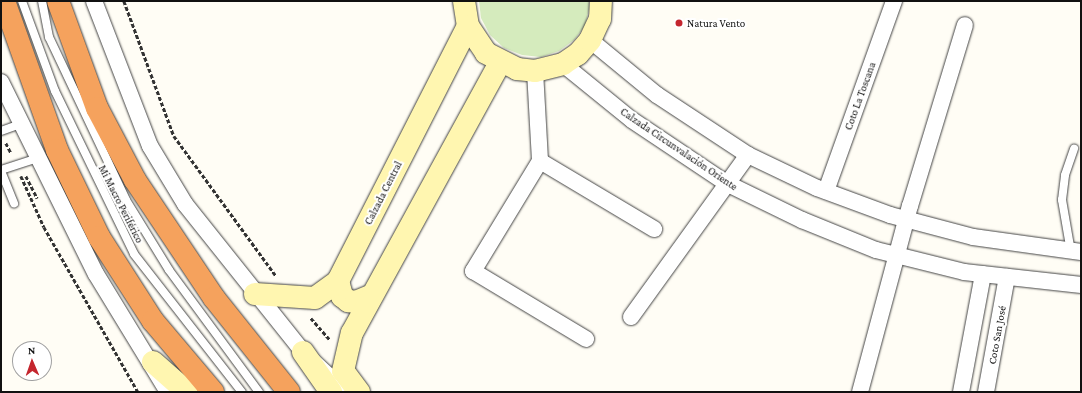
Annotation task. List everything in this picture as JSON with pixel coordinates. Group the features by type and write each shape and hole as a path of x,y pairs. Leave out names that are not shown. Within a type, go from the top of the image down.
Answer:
{"highway":[{"path":"4,1 57,150 99,236 153,321 213,392"},
{"path":"58,1 97,108 135,180 206,286 289,392"}],"street":[{"path":"94,1 150,146 185,204 255,294 303,352 331,392"},
{"path":"464,1 468,26 475,40 500,63 535,71 563,64 590,40 600,19 602,1"},
{"name":"Coto La Toscana","path":"826,191 894,1"},
{"path":"860,392 906,220 965,25"},
{"name":"Calzada Central","path":"255,294 315,298 338,281 468,26"},
{"path":"590,40 657,95 748,154 826,191 906,220 973,237 1076,252"},
{"path":"359,392 343,371 345,356 370,296 500,63"},
{"name":"Calzada Circunvalación Oriente","path":"563,64 632,120 726,183 802,220 896,255 983,274 1081,285"},
{"path":"535,71 540,161 473,271 586,339"},
{"path":"2,90 96,274 153,362 168,392"},
{"path":"630,317 748,154"},
{"path":"540,161 654,229"},
{"path":"961,392 983,274"},
{"name":"Coto San José","path":"986,392 1007,277"},
{"path":"338,281 342,296 348,301 356,302 370,296"},
{"path":"303,352 346,392"},
{"path":"153,362 187,392"}],"lane":[{"name":"Mi Macro Periférico","path":"22,1 55,92 134,254 242,392"},
{"path":"42,1 49,37 126,200 169,270 259,392"},
{"path":"1,131 20,124"},
{"path":"1074,149 1065,175 1062,200 1076,252"},
{"path":"14,204 1,171 37,158"}],"path":[{"path":"124,1 174,136 292,297 345,356"},
{"path":"1,131 44,227 138,392"}],"green space":[{"path":"479,1 589,1 589,9 585,26 574,40 559,51 541,57 522,55 504,48 490,35 481,18"}],"place":[{"name":"Natura Vento","path":"679,23"}]}
